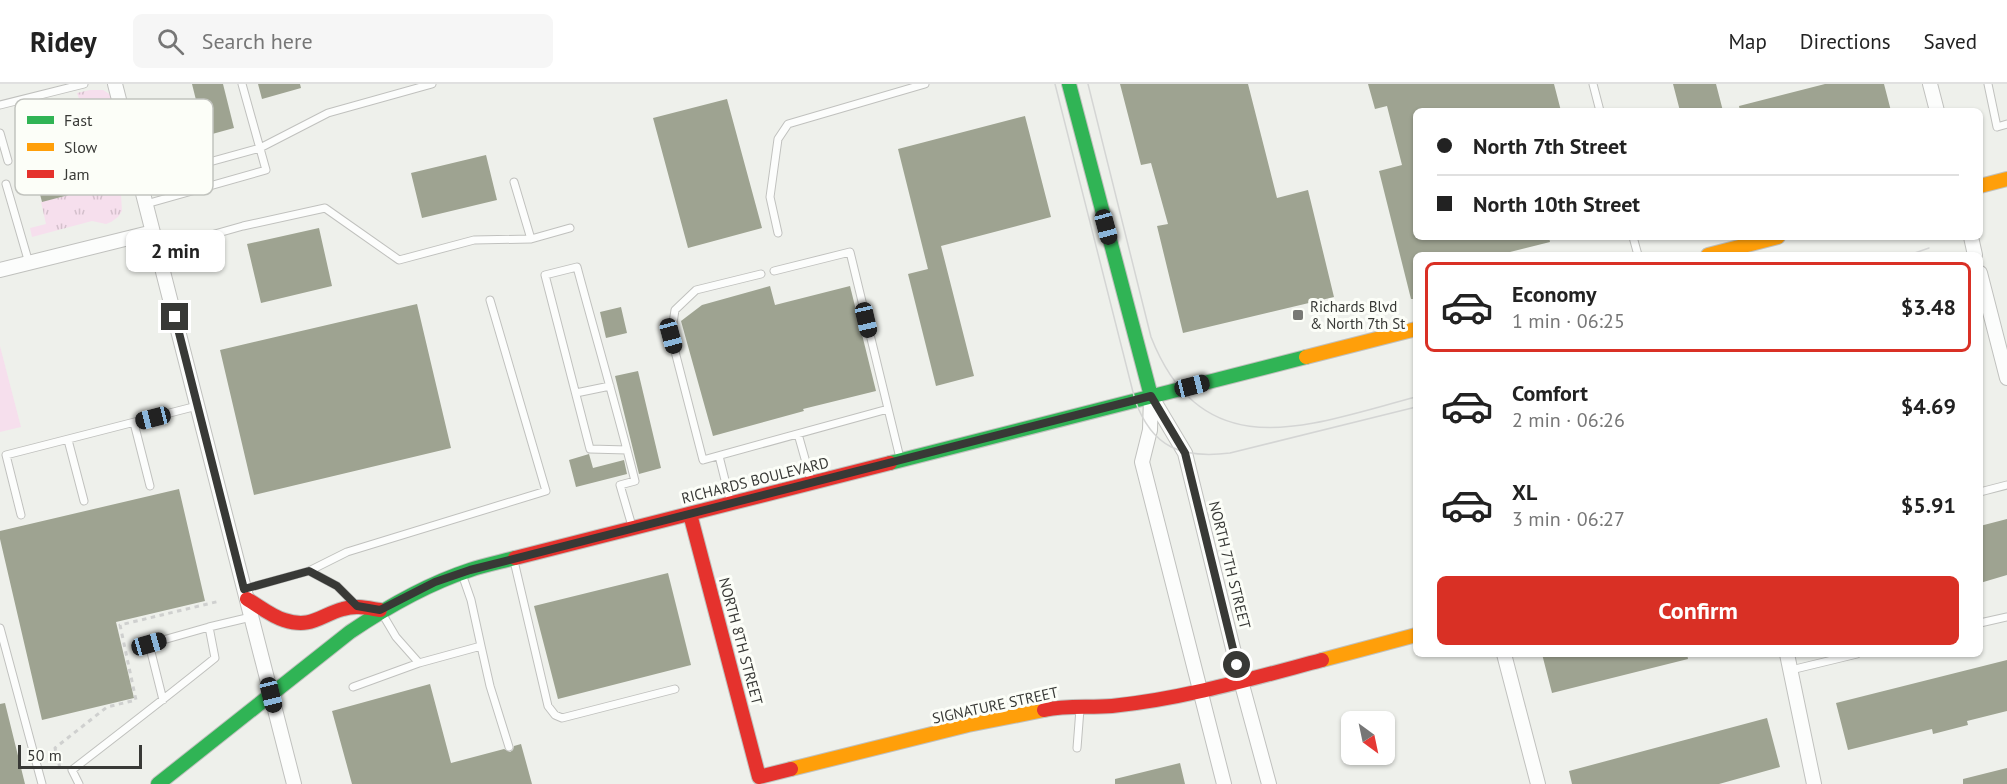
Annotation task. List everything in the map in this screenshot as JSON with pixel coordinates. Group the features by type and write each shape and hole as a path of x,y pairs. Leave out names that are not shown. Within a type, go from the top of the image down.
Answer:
{"main road":[{"name":"NORTH 7TH STREET","path":"1069,84 1151,396"},
{"path":"1983,185 2007,179"},
{"path":"1720,252 1766,240"},
{"name":"RICHARDS BOULEVARD","path":"158,784 380,610 435,582 514,559 1413,330"},
{"name":"NORTH 8TH STREET","path":"690,514 759,777"},
{"path":"246,594 283,620 298,623 318,621 341,609 357,606 380,610"},
{"name":"SIGNATURE STREET","path":"759,777 968,725 1064,706 1111,706 1144,702 1201,690 1413,636"}],"street":[{"path":"115,84 119,99"},
{"path":"1930,84 1936,108"},
{"path":"144,195 294,784"},
{"path":"0,270 153,232"},
{"path":"1983,285 2007,378"},
{"name":"NORTH 7TH STREET","path":"1151,396 1185,453 1241,681 1269,784"},
{"name":"NORTH 7TH STREET","path":"1151,396 1150,430 1142,462 1224,784"},
{"path":"1504,657 1538,784"},
{"path":"1788,657 1814,784"}],"lane":[{"path":"24,99 84,84"},
{"path":"213,185 266,170 242,84"},
{"path":"213,161 260,148 328,113 432,84"},
{"path":"778,233 770,197 778,139 788,124 925,84"},
{"path":"1593,84 1599,108"},
{"path":"1988,84 1997,127 2007,124"},
{"path":"0,105 15,101"},
{"path":"0,132 8,161"},
{"path":"514,182 531,239"},
{"path":"6,184 29,263"},
{"path":"146,204 178,195"},
{"path":"158,250 243,226 325,208 399,260 474,240 531,239 570,228"},
{"path":"774,271 850,252 900,460"},
{"path":"627,450 590,449 544,275 577,267 627,450 635,481 620,486 632,529"},
{"path":"761,274 696,290 675,310 671,336 703,460 888,409"},
{"path":"246,594 309,571 347,552 546,491 490,300"},
{"path":"576,393 609,386"},
{"path":"21,515 6,455 197,406"},
{"path":"134,423 150,486"},
{"path":"798,434 812,483"},
{"path":"68,440 84,501"},
{"path":"718,456 731,504"},
{"path":"1983,491 2007,485"},
{"path":"514,559 548,706 555,715 561,718 675,689"},
{"path":"309,571 337,586 357,606"},
{"path":"462,573 471,600 490,686 509,747"},
{"path":"380,610 396,637 419,663"},
{"path":"1983,622 2007,616"},
{"path":"162,700 149,644 251,617"},
{"path":"79,784 72,770 215,658 208,627"},
{"path":"0,628 42,784"},
{"path":"352,687 419,663 481,646"},
{"path":"1791,670 1845,657"},
{"path":"1077,748 1080,706"}],"path":[{"path":"62,775 55,748 107,707 136,700 120,625 220,601"}],"green space":[{"path":"103,90 111,95 112,99 79,99 77,93"},
{"path":"68,195 121,195 122,211 118,217 106,224 92,221 32,237 30,228 46,224 41,202"},
{"path":"0,346 21,427 0,432"}],"building":[{"path":"192,84 223,84 234,128 213,134 213,99 196,99"},
{"path":"258,84 300,84 301,88 262,99"},
{"path":"1120,84 1248,84 1277,198 1308,190 1334,297 1183,333 1157,226 1168,224 1151,163 1141,165"},
{"path":"1368,84 1554,84 1560,108 1413,108 1413,240 1550,240 1550,242 1510,252 1413,252 1413,299 1411,299 1379,171 1402,165 1387,106 1375,109"},
{"path":"1673,84 1716,84 1722,108 1679,108"},
{"path":"1825,84 1884,84 1890,108 1739,108 1739,106"},
{"path":"727,99 762,228 688,248 653,118"},
{"path":"1025,116 1051,217 941,246 974,376 936,386 908,274 928,269 898,149"},
{"path":"486,155 497,200 422,218 411,173"},
{"path":"40,195 69,195 42,202"},
{"path":"319,228 332,286 261,303 247,244"},
{"path":"770,286 775,305 850,286 876,391 803,409 804,411 713,436 681,321 702,305"},
{"path":"417,304 451,448 254,495 220,350"},
{"path":"621,307 627,333 606,338 600,312"},
{"path":"638,371 661,468 639,474 615,376"},
{"path":"589,454 593,468 624,460 627,474 576,487 569,460"},
{"path":"179,489 205,601 116,622 134,698 42,720 0,531"},
{"path":"2007,519 2007,575 1983,582 1983,525"},
{"path":"668,573 691,665 558,699 534,606"},
{"path":"1543,657 1688,657 1688,659 1552,693"},
{"path":"2007,660 2007,711 1967,721 1968,725 1933,734 1932,729 1848,750 1836,703"},
{"path":"430,684 451,763 504,749 510,752 514,746 521,744 532,784 352,784 332,711"},
{"path":"5,703 25,784 0,784 0,704"},
{"path":"1767,718 1780,767 1719,784 1572,784 1569,771"},
{"path":"1180,763 1185,784 1115,784 1115,779"},
{"path":"2007,768 2007,784 1963,784 1963,779"}],"tram line":[{"path":"1055,84 1135,400 1150,429 1160,439 1183,452 1230,453 1413,408"},
{"path":"1088,84 1151,337 1173,379 1200,407 1230,422 1264,427 1300,425 1338,418 1413,398"},
{"path":"1918,252 1929,248"}],"traffic: fast":[{"path":"1069,84 1151,396"},
{"path":"890,463 1306,357"},
{"path":"158,784 364,623 438,582 476,568 515,558"}],"traffic: slow":[{"path":"1983,185 2007,179"},
{"path":"1720,252 1766,240"},
{"path":"1306,357 1413,330"},
{"path":"1322,660 1413,636"},
{"path":"791,769 968,725 1044,710"}],"traffic: jam":[{"path":"515,558 890,463"},
{"path":"690,514 759,777 791,769"},
{"path":"247,599 274,616 302,623 348,608 361,607 380,610"},
{"path":"1044,710 1139,703 1218,687 1322,660"}],"place":[{"name":"Richards Blvd & North 7th St","path":"1298,315"}],"route":[{"path":"175,317 244,589 309,571 337,586 357,606 380,610 435,582 470,570 1151,396 1185,453 1237,665"}]}
